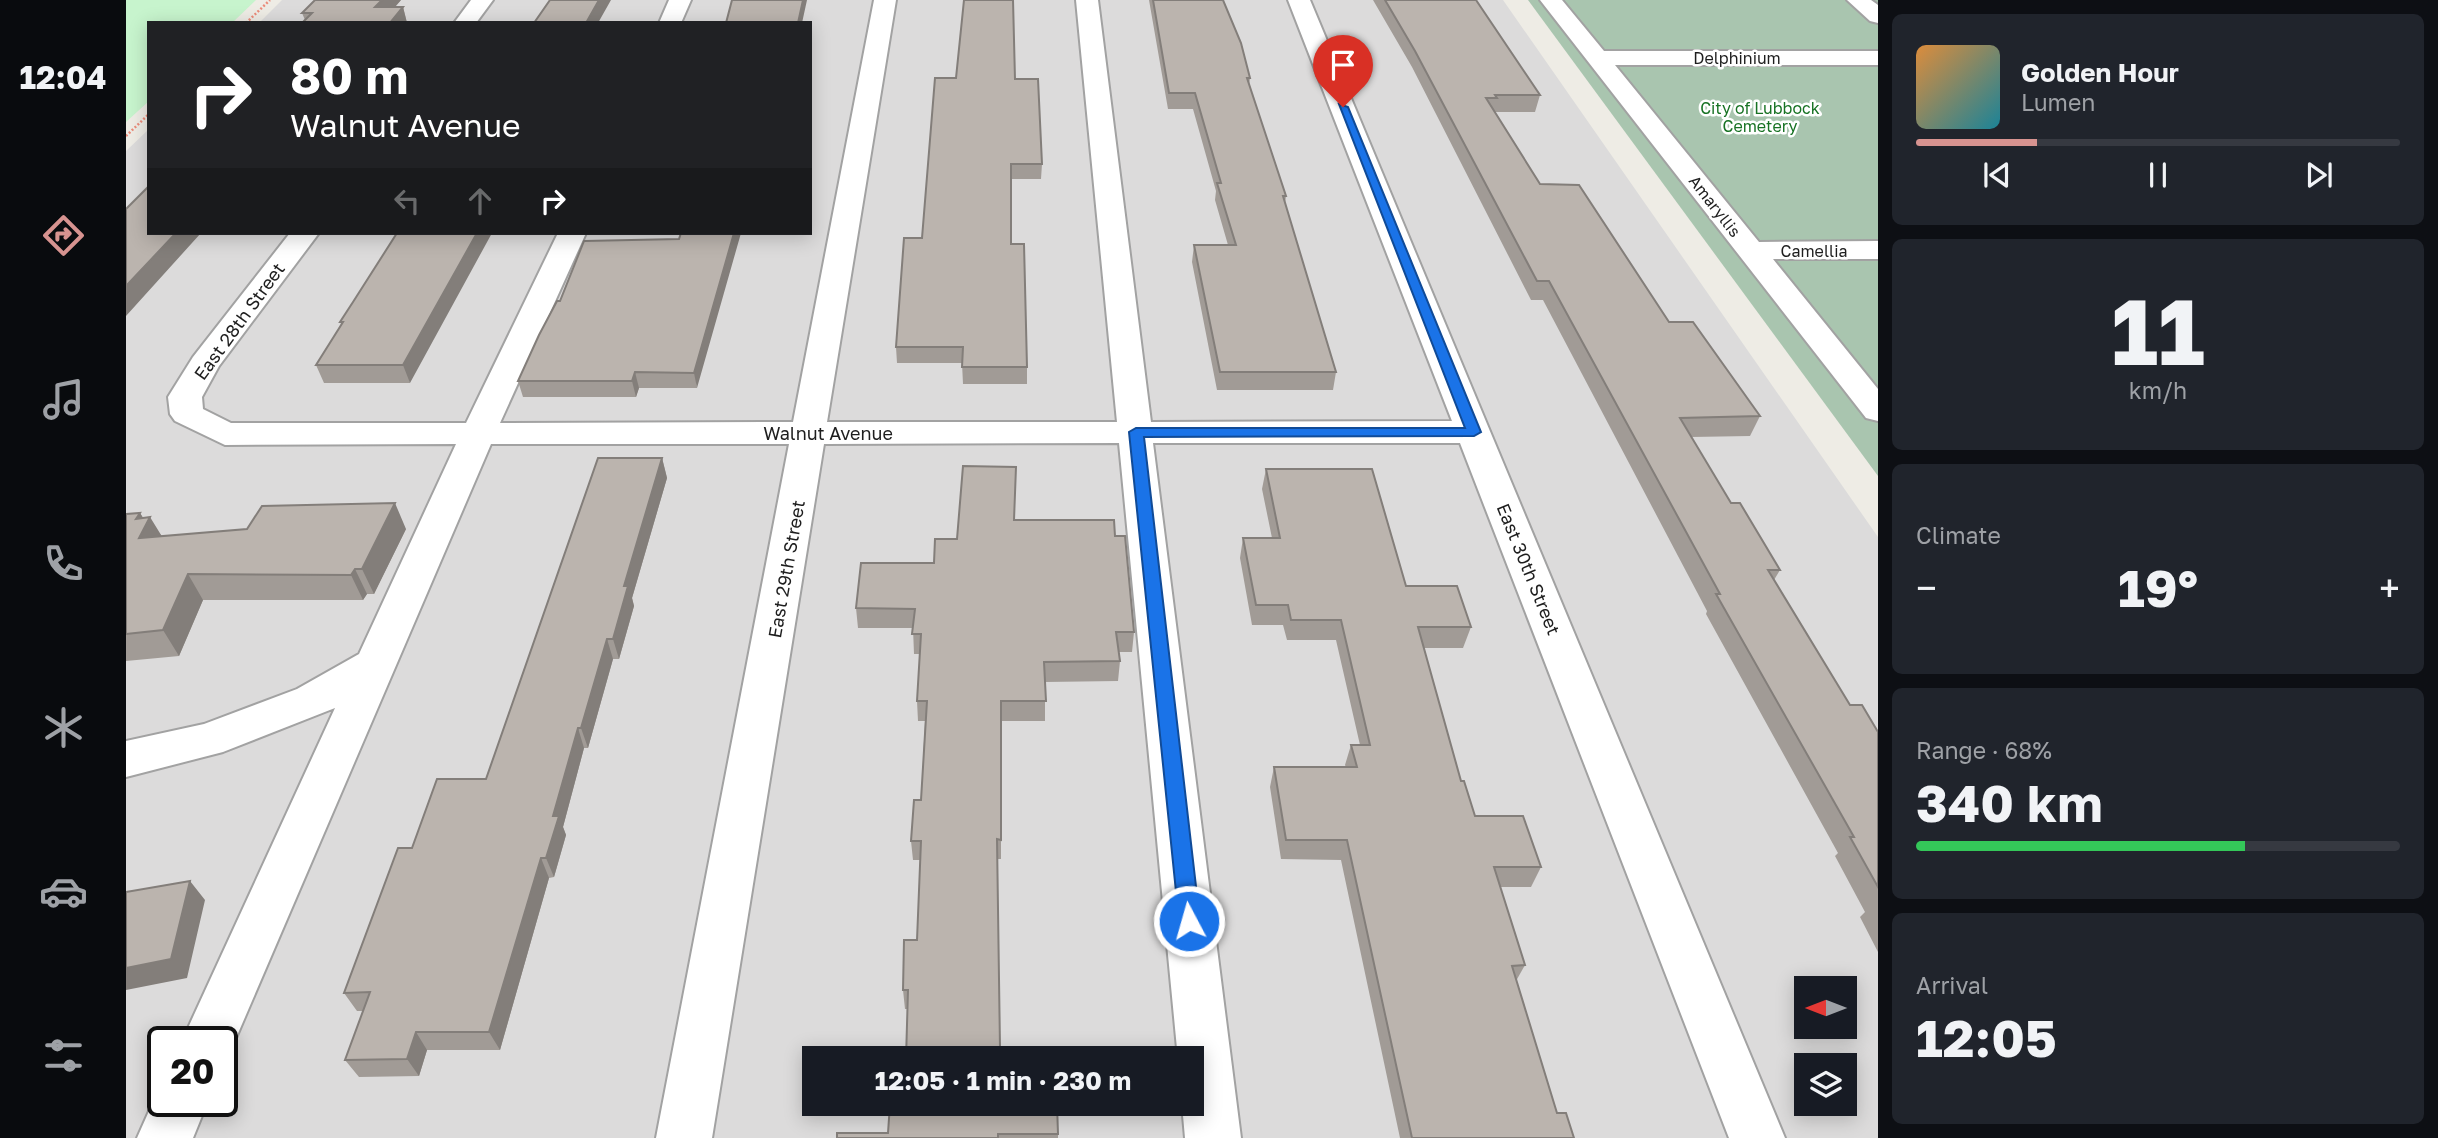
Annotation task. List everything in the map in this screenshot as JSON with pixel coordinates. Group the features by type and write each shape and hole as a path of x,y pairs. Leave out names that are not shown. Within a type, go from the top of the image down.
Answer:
{"street":[{"path":"466,21 482,0"},
{"path":"671,21 680,0"},
{"name":"East 29th Street","path":"684,1138 885,0"},
{"path":"1087,0 1213,1138"},
{"name":"East 30th Street","path":"1299,0 1757,1138"},
{"name":"Amaryllis","path":"1551,0 1878,411"},
{"path":"1858,0 1878,16"},
{"name":"Delphinium","path":"1597,58 1878,58"},
{"name":"East 28th Street","path":"187,414 185,397 204,364 303,235"},
{"path":"215,1026 478,434 571,235"},
{"name":"Camellia","path":"1751,251 1878,250"},
{"name":"Walnut Avenue","path":"187,414 225,434 1474,432"},
{"path":"126,759 208,740 299,706 376,664"},
{"path":"165,1138 174,1117"}],"path":[{"path":"248,21 270,0"},
{"path":"126,136 147,116"}],"shaded area":[{"path":"282,0 1503,0 1878,537 1878,1138 126,1138 126,151 147,131 147,235 812,235 812,21 261,21"}],"green space":[{"path":"126,0 256,0 234,21 147,21 147,103 126,122"},
{"name":"City of Lubbock Cemetery","path":"1528,0 1878,0 1878,476"}],"building":[{"path":"315,0 382,0 375,7 403,7 392,21 304,21 312,13 302,13"},
{"path":"550,0 599,0 587,21 535,21"},
{"path":"732,0 803,0 798,21 727,21"},
{"path":"964,0 1013,0 1015,79 1038,79 1042,164 1011,164 1011,244 1024,244 1027,367 962,367 963,347 896,347 904,238 922,238 935,78 956,78"},
{"path":"1153,0 1223,0 1241,43 1250,78 1247,78 1286,196 1283,196 1336,372 1220,372 1194,245 1236,245 1217,183 1221,183 1195,93 1169,93"},
{"path":"1385,0 1476,0 1540,95 1495,95 1497,98 1486,98 1540,184 1579,185 1669,322 1693,322 1760,416 1680,418 1731,503 1740,503 1780,570 1768,570 1850,705 1862,705 1878,732 1878,887 1850,837 1854,837 1716,594 1720,594 1549,281 1537,281 1415,51"},
{"path":"147,188 147,235 174,235 126,286 126,209"},
{"path":"396,235 476,235 403,365 316,365 343,322 340,322"},
{"path":"680,235 733,235 694,373 635,372 632,381 518,381 539,335 557,301 560,301 584,241 679,239"},
{"path":"598,458 662,458 624,586 628,586 613,639 607,639 581,728 578,728 553,816 559,816 546,858 541,858 489,1032 416,1032 407,1059 345,1060 370,992 344,993 398,848 412,848 437,779 486,779"},
{"path":"963,466 1016,467 1014,520 1114,520 1115,536 1125,536 1134,632 1116,632 1120,661 1044,662 1046,701 1001,701 1001,840 997,839 1000,1046 906,1046 908,990 903,990 904,940 917,940 921,841 911,841 914,800 921,800 927,701 917,701 921,634 912,634 915,609 856,608 861,563 934,563 935,539 957,539"},
{"path":"1266,469 1372,469 1406,586 1457,586 1471,627 1418,627 1461,781 1464,781 1475,816 1523,816 1541,867 1494,867 1525,965 1512,966 1557,1113 1566,1113 1574,1138 1412,1138 1347,840 1286,840 1274,767 1357,767 1351,745 1370,745 1341,620 1291,620 1288,605 1256,605 1243,538 1280,538"},
{"path":"395,503 362,569 355,569 351,575 188,574 163,630 126,634 126,514 140,513 136,519 150,517 139,538 247,529 262,506"},
{"path":"190,881 171,959 126,968 126,892"},
{"path":"889,1116 1057,1116 1058,1134 998,1134 998,1138 837,1138 837,1133 888,1133"}],"route":[{"path":"1189,921 1136,432 1474,432 1343,107"}]}
